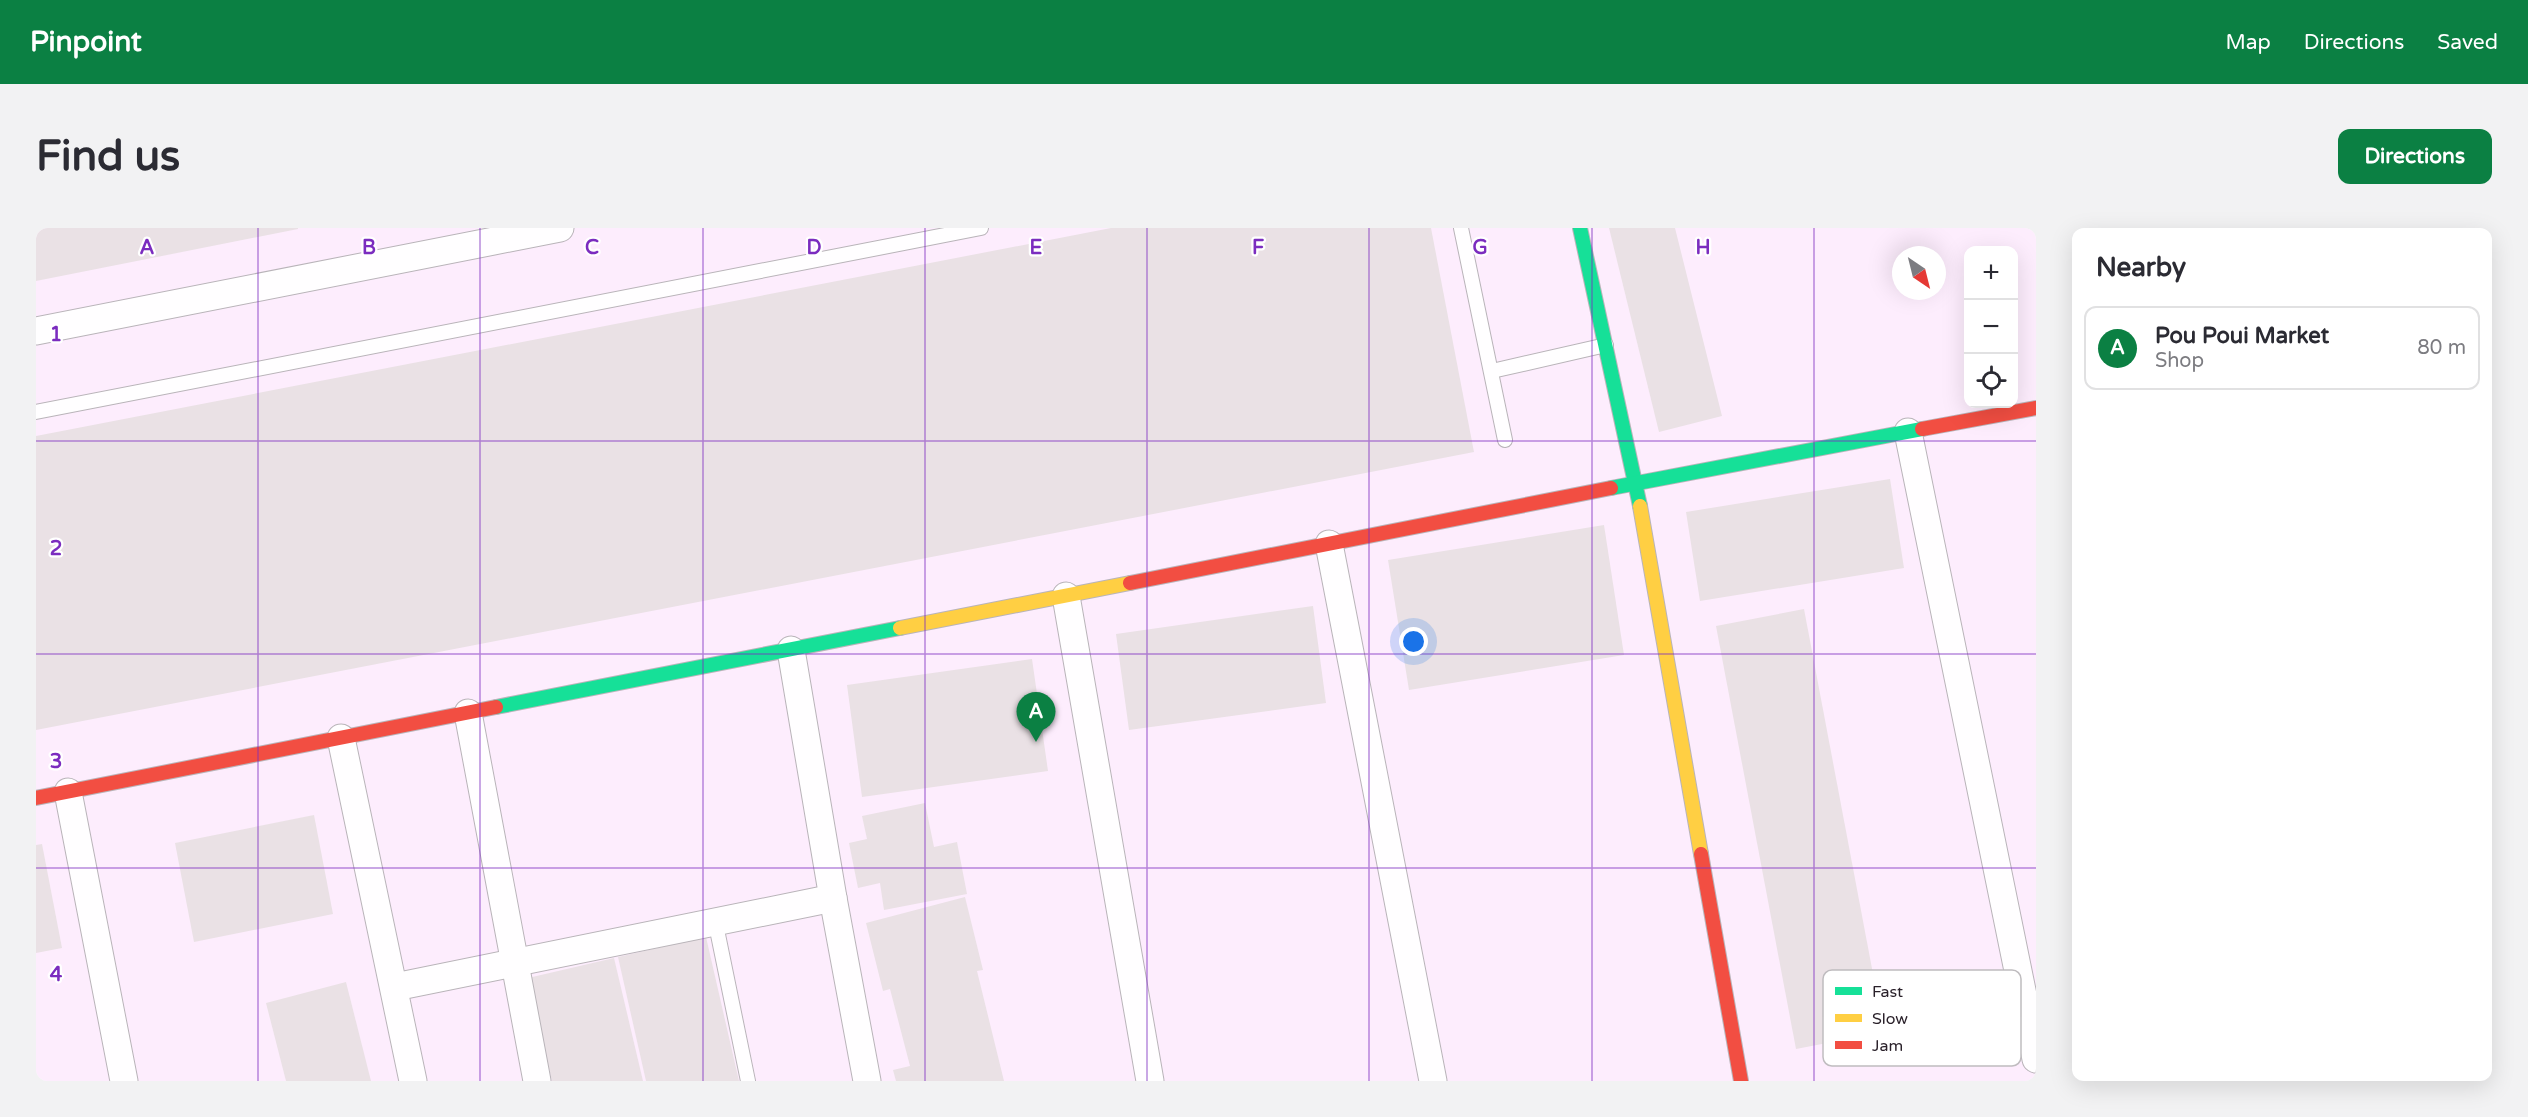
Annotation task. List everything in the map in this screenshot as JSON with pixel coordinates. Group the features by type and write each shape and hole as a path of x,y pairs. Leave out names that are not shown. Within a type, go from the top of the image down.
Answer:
{"street":[{"path":"36,331 560,228"},
{"path":"1580,228 1636,483 1741,1081"},
{"path":"36,798 1636,483 2036,408"},
{"path":"1908,432 2018,970"},
{"path":"1329,544 1434,1081"},
{"path":"1066,596 1150,1081"},
{"path":"792,650 833,898 867,1081"},
{"path":"468,713 537,1081"},
{"path":"341,738 413,1081"},
{"path":"68,792 124,1081"},
{"path":"395,987 715,920 833,898"},
{"path":"2021,986 2036,1059"}],"lane":[{"path":"36,412 981,228"},
{"path":"1461,228 1505,440"},
{"path":"1492,371 1606,345"},
{"path":"715,920 748,1081"}],"shaded area":[{"path":"36,228 2036,228 2036,1081 36,1081"}],"building":[{"path":"36,228 298,228 298,229 36,281"},
{"path":"1111,228 1431,228 1474,452 36,730 36,436"},
{"path":"1609,228 1675,228 1722,416 1659,432"},
{"path":"1890,479 1904,568 1700,601 1686,512"},
{"path":"1604,525 1624,655 1409,690 1388,560"},
{"path":"1313,606 1326,703 1129,730 1116,634"},
{"path":"1804,609 1872,970 1823,970 1823,1044 1796,1049 1716,626"},
{"path":"1032,659 1048,771 862,797 847,685"},
{"path":"925,803 934,847 957,842 967,894 884,910 880,883 858,888 849,843 867,839 862,816"},
{"path":"314,815 333,914 194,942 175,843"},
{"path":"42,844 62,948 36,953 36,845"},
{"path":"965,897 983,970 977,971 1004,1081 896,1081 893,1070 910,1066 890,989 883,991 866,923"},
{"path":"706,937 739,1081 646,1081 618,957"},
{"path":"614,958 643,1081 552,1081 528,978"},
{"path":"346,982 371,1081 286,1081 266,1003"}],"traffic: fast":[{"path":"1580,228 1640,506"},
{"path":"1611,488 1922,429"},
{"path":"496,707 900,628"}],"traffic: slow":[{"path":"1640,506 1701,854"},
{"path":"900,628 1130,583"}],"traffic: jam":[{"path":"1922,429 2036,408"},
{"path":"1130,583 1611,488"},
{"path":"36,798 496,707"},
{"path":"1701,854 1741,1081"}],"place":[{"name":"Pou Poui Market","path":"1036,742"}]}
